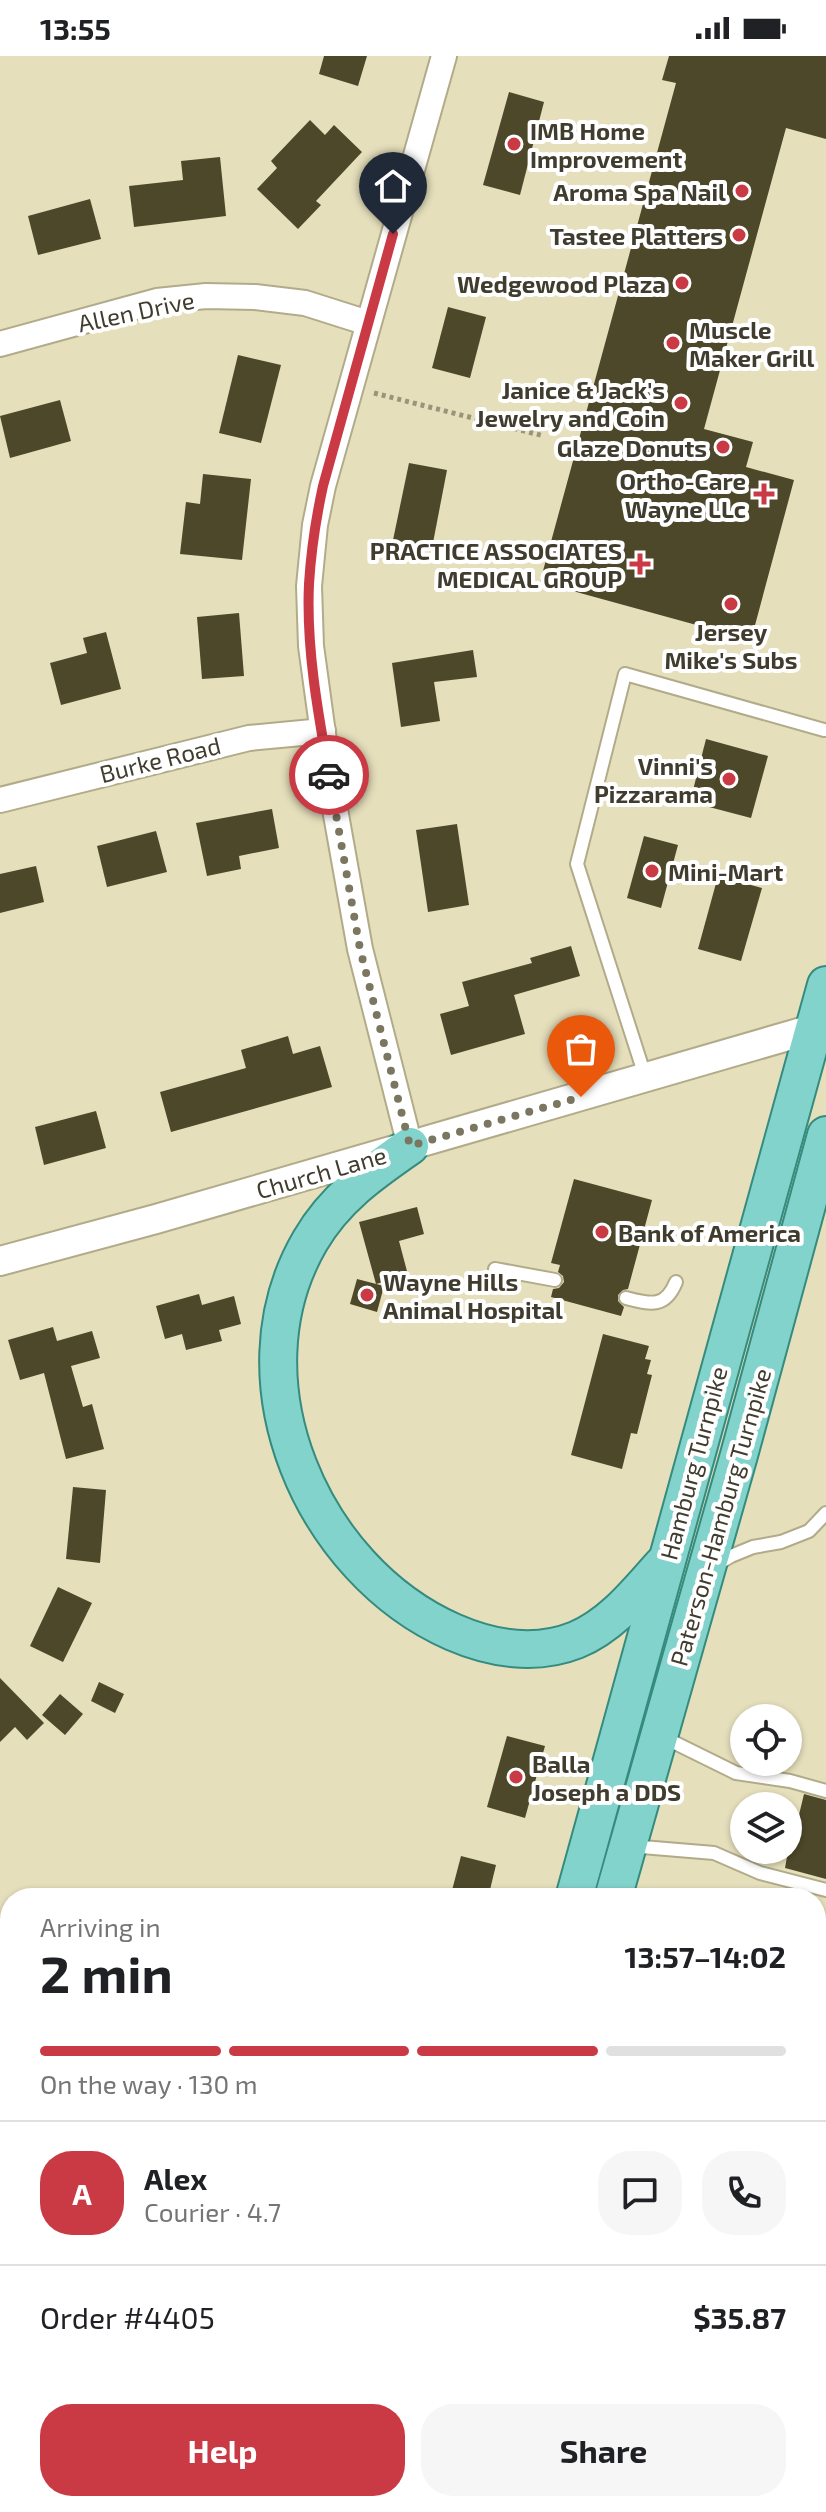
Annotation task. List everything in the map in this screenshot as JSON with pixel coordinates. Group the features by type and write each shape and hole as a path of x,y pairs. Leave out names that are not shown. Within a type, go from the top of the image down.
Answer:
{"main road":[{"path":"820,1027 826,985"},
{"name":"Hamburg Turnpike","path":"577,1888 666,1561 820,1027"},
{"name":"Paterson-Hamburg Turnpike","path":"616,1888 826,1135"},
{"path":"410,1146 359,1181 329,1212 309,1242 287,1299 280,1348 284,1417 304,1483 327,1524 349,1555 413,1611 470,1639 503,1648 547,1648 580,1639 610,1619 666,1561"}],"street":[{"path":"410,1146 360,949 311,646 309,586 315,525 323,486 444,56"},
{"name":"Allen Drive","path":"0,344 157,301 206,296 255,297 305,303 368,323"},
{"name":"Burke Road","path":"0,800 249,738 323,731"},
{"name":"Church Lane","path":"0,1261 820,1027"}],"lane":[{"path":"646,1079 577,864 625,674 825,731"},
{"path":"495,1269 555,1280"},
{"path":"626,1298 651,1304 662,1302 676,1282"},
{"path":"706,1572 742,1552 809,1531 826,1513"},
{"path":"658,1734 736,1773 790,1781 826,1791"},
{"path":"627,1845 714,1853 760,1873 818,1888"}],"path":[{"path":"350,386 544,436"}],"building":[{"path":"324,56 367,56 358,86 319,74"},
{"name":"Wedgewood Plaza","path":"669,56 826,56 826,139 786,128 704,429 753,442 746,467 794,480 751,640 540,582 676,83 662,80"},
{"name":"IMB Home Improvement","path":"509,92 544,102 520,195 483,185"},
{"path":"310,120 325,135 334,125 362,152 316,201 321,205 298,229 257,189 277,168 271,161"},
{"path":"220,157 226,216 134,227 129,186 183,180 181,161"},
{"path":"90,199 101,239 38,255 28,216"},
{"path":"448,307 486,317 470,378 432,368"},
{"path":"238,355 281,365 261,443 219,433"},
{"path":"60,400 71,441 10,458 0,416"},
{"path":"409,463 447,470 432,548 393,540"},
{"path":"203,474 251,479 242,560 180,554 186,502 200,504"},
{"path":"239,613 244,676 202,679 197,617"},
{"path":"106,632 121,689 61,705 50,663 87,653 83,638"},
{"path":"473,650 477,677 434,682 440,721 401,727 392,663"},
{"name":"Vinni's Pizzarama","path":"706,739 768,756 751,818 690,802"},
{"path":"272,809 279,848 239,856 241,869 207,876 196,823"},
{"path":"457,824 469,905 428,912 416,830"},
{"path":"156,831 167,872 107,887 97,846"},
{"name":"Mini-Mart","path":"644,836 678,845 661,908 627,898"},
{"path":"36,866 44,902 0,913 0,874"},
{"path":"718,876 762,888 741,961 698,949"},
{"path":"571,946 580,976 514,995 525,1034 451,1055 440,1014 469,1006 462,982 532,963 530,958"},
{"path":"288,1036 293,1054 320,1046 332,1087 171,1132 160,1092 246,1068 241,1050"},
{"path":"96,1111 106,1148 44,1165 35,1127"},
{"name":"Bank of America","path":"574,1179 652,1200 628,1289 618,1295 618,1301 624,1307 621,1316 551,1297 553,1289 564,1282 558,1272 560,1265 551,1263"},
{"path":"417,1207 424,1234 399,1241 408,1275 376,1284 359,1222"},
{"name":"Wayne Hills Animal Hospital","path":"357,1279 384,1286 377,1312 350,1304"},
{"path":"199,1294 202,1305 234,1296 241,1324 219,1330 222,1341 186,1350 182,1334 165,1339 156,1306"},
{"path":"53,1327 57,1341 92,1331 100,1358 71,1366 83,1407 92,1404 104,1449 66,1459 44,1373 20,1380 8,1340"},
{"path":"603,1334 649,1346 645,1359 651,1360 647,1374 652,1375 637,1434 631,1433 622,1469 571,1455"},
{"path":"73,1487 106,1490 100,1563 66,1559"},
{"path":"58,1587 92,1603 63,1662 30,1646"},
{"path":"0,1678 44,1723 27,1740 15,1727 0,1742"},
{"path":"99,1682 124,1694 115,1713 91,1701"},
{"path":"60,1694 83,1714 65,1735 42,1715"},
{"name":"Balla Joseph a DDS","path":"507,1736 545,1746 525,1818 487,1807"},
{"path":"804,1794 826,1800 826,1879 785,1868 786,1864 802,1864"},
{"path":"461,1856 496,1865 490,1888 453,1888"}],"way so far":[{"path":"329,775 360,949 410,1146 581,1097"}],"place":[{"name":"IMB Home Improvement","path":"514,144"},
{"name":"Aroma Spa Nail","path":"742,191"},
{"name":"Tastee Platters","path":"739,235"},
{"name":"Wedgewood Plaza","path":"682,283"},
{"name":"Muscle Maker Grill","path":"673,343"},
{"name":"Janice & Jack's Jewelry and Coin","path":"681,403"},
{"name":"Glaze Donuts","path":"723,447"},
{"name":"Ortho-Care Wayne LLc","path":"764,494"},
{"name":"PRACTICE ASSOCIATES MEDICAL GROUP","path":"640,564"},
{"name":"Jersey Mike's Subs","path":"731,604"},
{"name":"Vinni's Pizzarama","path":"729,779"},
{"name":"Mini-Mart","path":"652,871"},
{"name":"Bank of America","path":"602,1232"},
{"name":"Wayne Hills Animal Hospital","path":"367,1295"},
{"name":"Balla Joseph a DDS","path":"516,1777"}],"route":[{"path":"329,775 311,646 309,586 315,525 393,234"}]}
